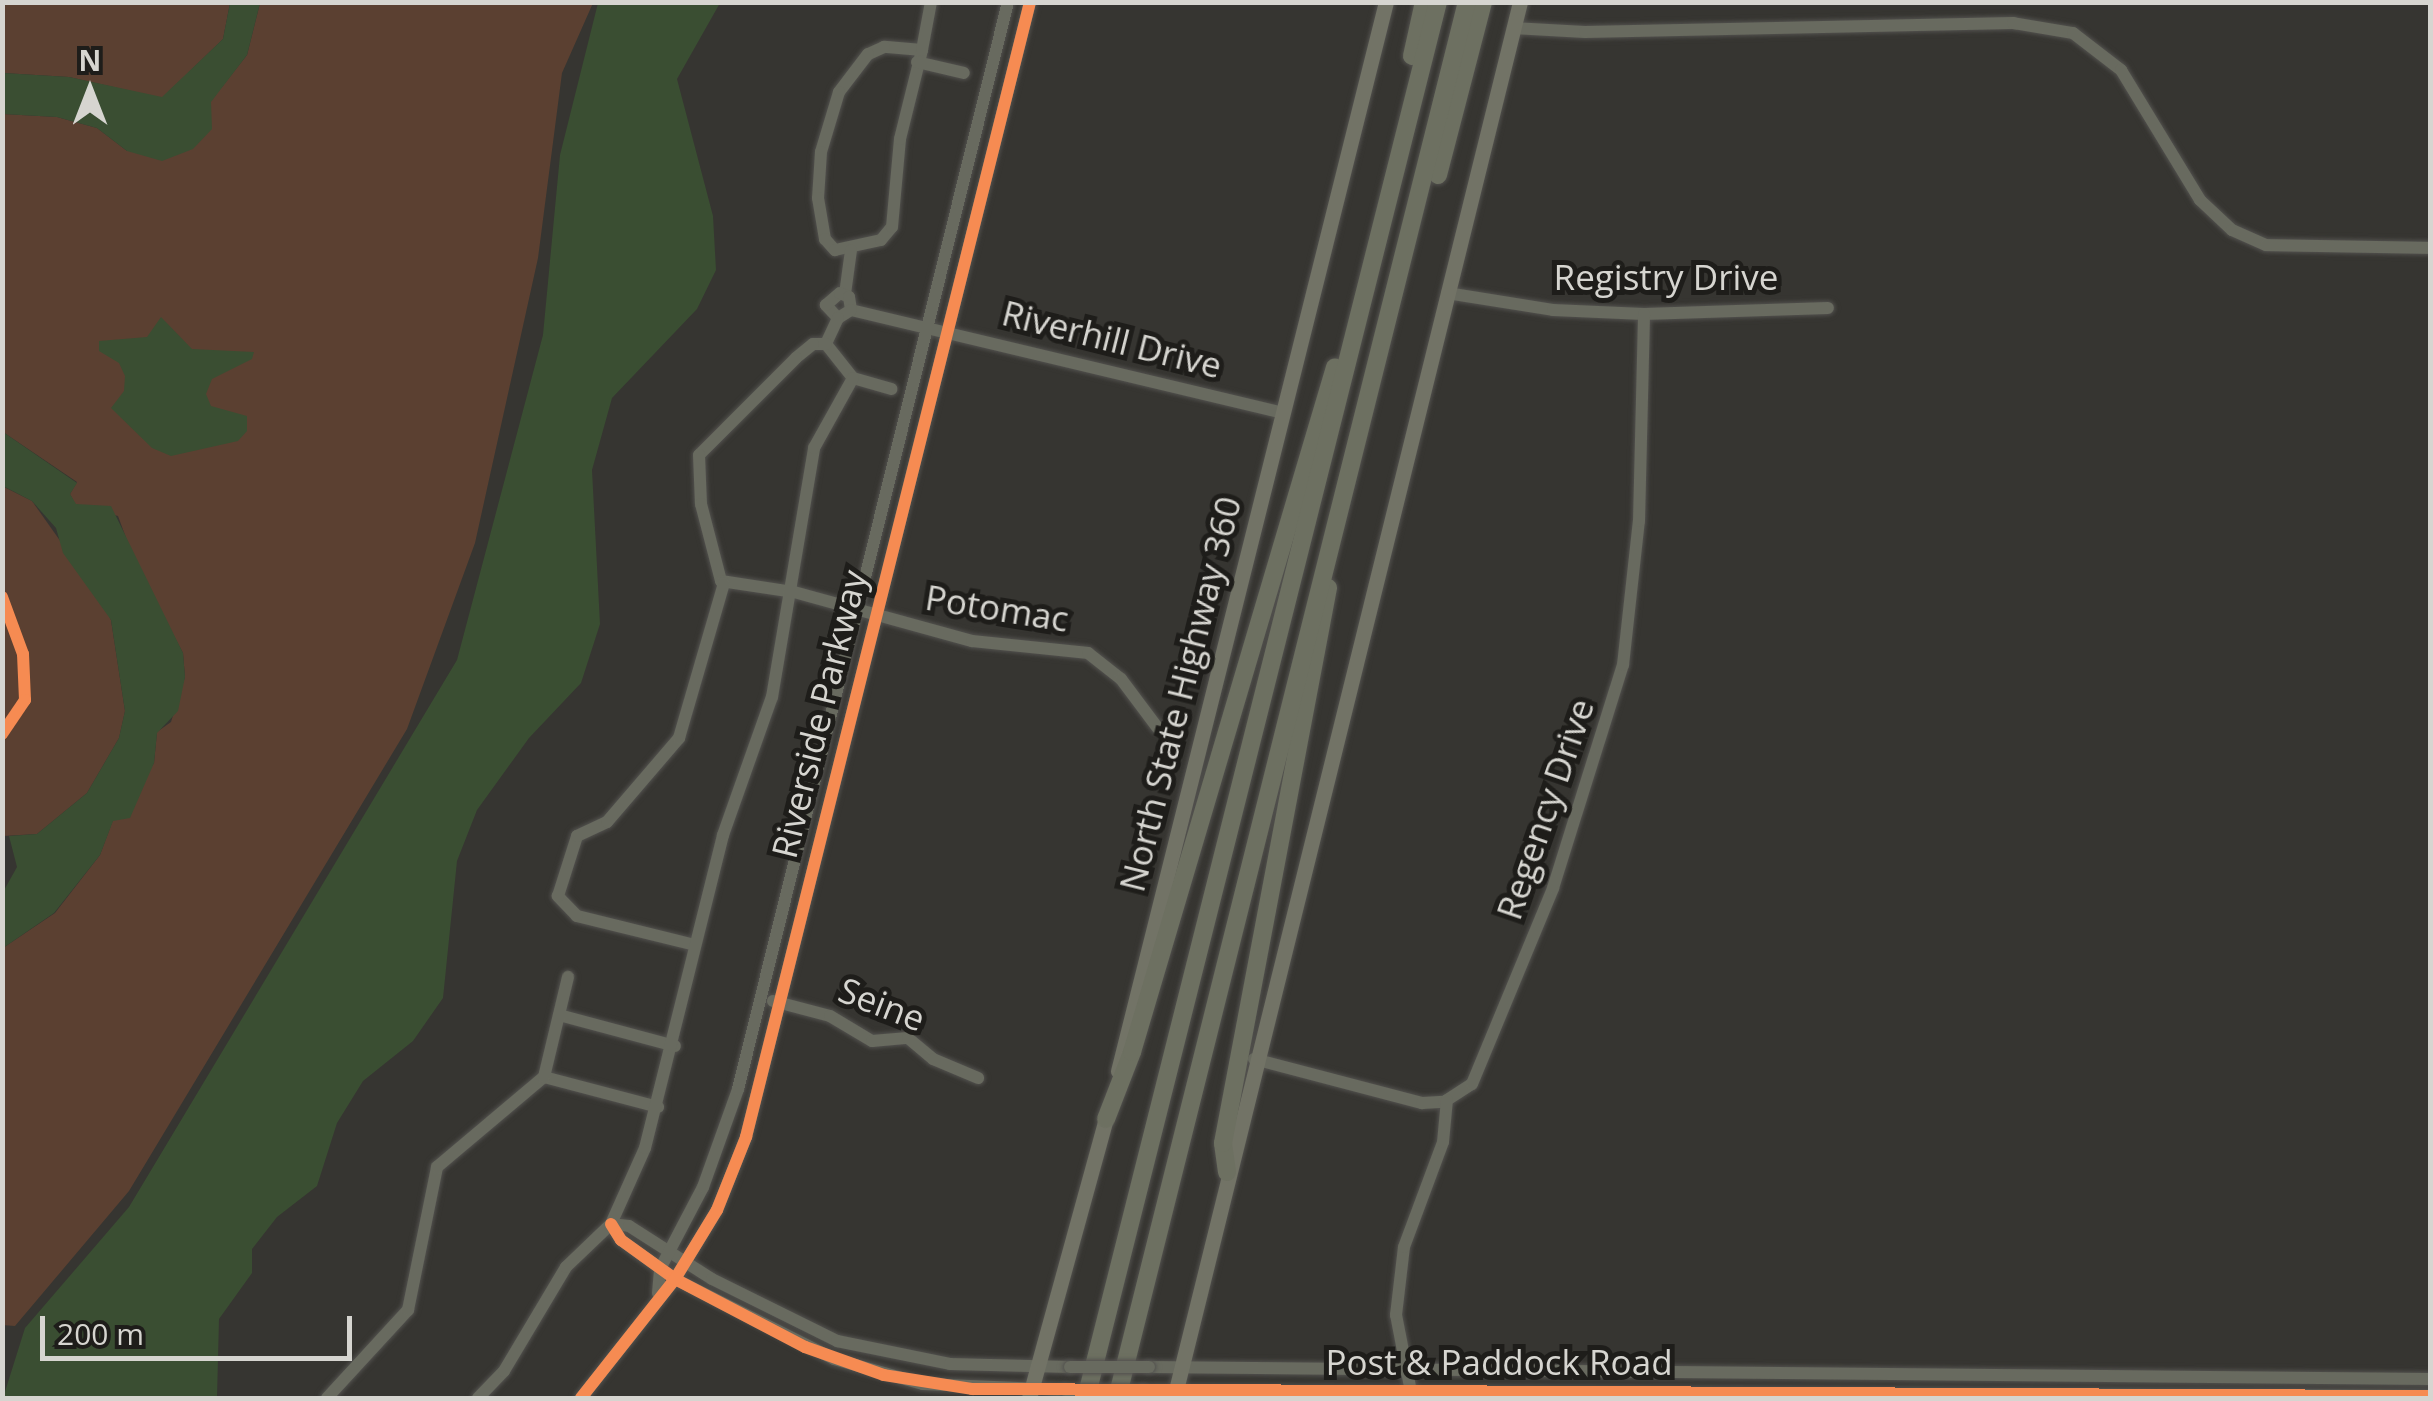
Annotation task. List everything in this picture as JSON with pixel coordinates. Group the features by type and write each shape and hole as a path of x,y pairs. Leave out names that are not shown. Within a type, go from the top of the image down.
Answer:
{"highway":[{"path":"1394,178 1390,151 1424,2"},
{"path":"1086,1398 1438,2"},
{"path":"1117,1398 1467,2"},
{"path":"1417,209 1434,189 1483,2"},
{"path":"1106,1119 1138,1034 1349,320 1364,298"},
{"path":"1226,1172 1223,1144 1327,616 1330,546"}],"main road":[{"name":"North State Highway 360","path":"1030,1394 1106,1119 1386,2"},
{"path":"1175,1395 1226,1172 1520,2"}],"street":[{"path":"932,2 919,56 894,175 892,227 882,240 851,250 828,246 818,198 825,138 854,69 884,47 919,56 964,72"},
{"name":"Riverside Parkway","path":"658,1294 660,1269 721,1142 761,998 1008,2"},
{"name":"Riverside Parkway","path":"581,1398 658,1294 675,1279 717,1210 746,1137 1030,2"},
{"path":"1513,28 1585,32 2014,23 2073,33 2121,70 2200,200 2232,230 2266,245 2430,248"},
{"path":"826,344 838,318 851,310 845,294 851,250"},
{"path":"838,318 826,304 836,294 845,294"},
{"name":"Registry Drive","path":"1447,294 1553,310 1644,314 1828,308"},
{"name":"Riverhill Drive","path":"851,310 927,324 1282,413"},
{"name":"Regency Drive","path":"1447,1100 1472,1084 1498,1026 1553,888 1615,700 1639,521 1644,314"},
{"path":"695,944 578,916 558,896 576,836 607,822 679,738 724,583 701,504 699,455 796,358 813,344 826,344"},
{"path":"826,344 853,378 891,389"},
{"path":"478,1398 504,1371 566,1267 611,1224 658,1106 723,835 772,698 794,592 814,448 853,378"},
{"name":"Potomac","path":"724,583 794,592 874,618 972,641 1088,653 1121,679 1157,727"},
{"path":"327,1398 408,1310 437,1168 544,1077 568,977"},
{"name":"Seine","path":"761,998 830,1016 872,1041 908,1038 933,1059 978,1078"},
{"path":"559,1015 675,1046"},
{"path":"1254,1059 1397,1099 1447,1100 1443,1142 1404,1247 1396,1315 1402,1370 1412,1395"},
{"path":"544,1077 658,1106"},
{"name":"Post & Paddock Road","path":"611,1224 629,1226 684,1264 848,1344 930,1362 1070,1367 2430,1379"},
{"name":"Post & Paddock Road","path":"611,1224 622,1240 675,1279 847,1363 924,1384 1030,1394 1143,1390 1175,1395 2430,1396"},
{"path":"847,1363 848,1344"},
{"path":"1396,1395 1402,1370"},
{"path":"1696,1374 1696,1396"},
{"path":"1956,1395 1957,1377"},
{"path":"2283,1378 2283,1394"}],"shaded area":[{"path":"3,3 230,3 223,39 162,98 69,77 3,73"},
{"path":"230,3 260,3 247,55 211,102 212,129 193,149 162,161 127,151 97,128 57,117 3,114 3,73 69,77 162,97 223,39"},
{"path":"260,3 593,3 562,73 538,258 475,543 407,729 129,1191 15,1326 2,1325 3,948 55,913 100,855 113,820 154,763 157,732 171,722 185,677 183,653 136,565 118,516 75,504 70,494 77,482 3,432 3,114 57,117 97,128 127,151 210,102 247,55"},
{"path":"598,3 720,3 677,79 713,216 716,270 697,309 612,398 592,470 600,624 581,683 529,738 477,810 457,861 443,998 413,1041 363,1081 337,1123 317,1186 277,1217 252,1249 252,1273 219,1319 217,1398 3,1398 25,1328 129,1207 457,660 543,335 560,155"},
{"path":"161,317 192,349 254,352 252,359 212,379 206,394 211,406 247,416 247,431 238,441 171,456 152,448 111,408 124,391 125,376 119,363 99,351 99,341 147,337"},
{"path":"3,432 77,483 70,494 76,504 111,506 183,653 185,677 178,711 157,733 154,763 130,818 113,821 100,855 54,913 3,948 3,892 17,867 9,836 37,834 87,793 119,738 125,711 111,620 63,553 56,528 32,501 3,486"},
{"path":"2,486 32,501 97,593 111,620 125,711 119,738 87,793 37,834 3,836"}],"cycle path":[{"path":"581,1398 675,1279 717,1210 746,1137 1030,2"},
{"path":"2,597 23,654 25,700 2,734"},
{"path":"611,1224 621,1240 675,1279 805,1347 884,1375 972,1389 2430,1396"}]}
